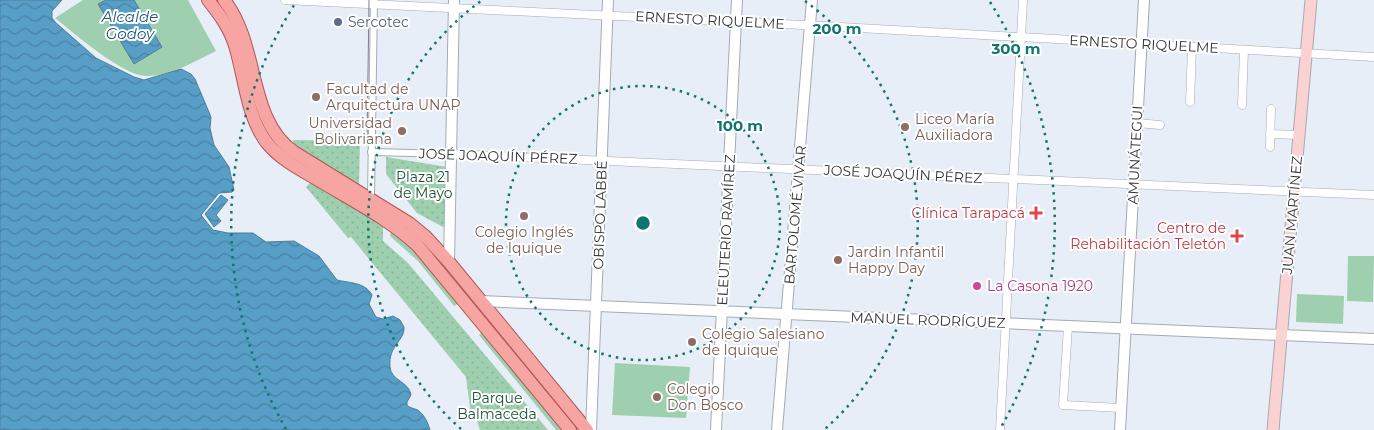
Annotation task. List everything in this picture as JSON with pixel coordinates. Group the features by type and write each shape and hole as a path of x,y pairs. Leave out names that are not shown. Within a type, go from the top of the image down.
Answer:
{"main road":[{"path":"208,0 225,4 244,37 262,105 275,135 286,147 418,230 449,262 587,430"},
{"name":"JUAN MARTÍNEZ","path":"1273,430 1311,0"},
{"path":"225,4 255,121 260,133 272,149 290,164 390,223 418,246 570,430"}],"street":[{"name":"ERNESTO RIQUELME","path":"285,0 454,3 608,15 1374,57"},
{"name":"OBISPO LABBÉ","path":"591,430 608,0"},
{"name":"ELEUTERIO RAMÍREZ","path":"716,430 737,0"},
{"name":"BARTOLOMÉ VIVAR","path":"777,430 812,0"},
{"path":"1000,430 1023,0"},
{"name":"AMUNÁTEGUI","path":"1120,430 1144,0"},
{"path":"371,199 374,2"},
{"path":"449,262 454,3"},
{"path":"1190,102 1192,47"},
{"path":"1242,105 1244,50"},
{"path":"1270,147 1271,109"},
{"path":"1137,123 1160,125"},
{"path":"1270,134 1299,135"},
{"name":"JOSÉ JOAQUÍN PÉREZ","path":"371,152 1374,195"},
{"name":"MANUEL RODRÍGUEZ","path":"481,301 1374,339"},
{"path":"1068,326 1063,404 1121,408"}],"green space":[{"path":"83,0 188,0 216,51 184,67 166,73 148,76 138,75 113,62 55,18"},
{"path":"293,140 360,141 359,186 294,145"},
{"name":"Plaza 21 de Mayo","path":"386,157 447,167 445,225 443,227 417,213 386,174"},
{"name":"Parque Balmaceda","path":"311,182 383,226 383,241 408,263 548,430 480,430 475,415 471,415 466,377 351,237 348,238 306,187"},
{"path":"391,232 416,252 459,303 454,306 418,261 390,236"},
{"path":"1348,256 1374,256 1373,302 1347,301"},
{"path":"1297,294 1344,296 1343,324 1296,322"},
{"path":"483,332 563,430 556,430 479,335"},
{"path":"615,363 690,367 686,418 612,415"}],"water":[{"path":"0,0 62,0 52,11 52,18 55,22 96,58 134,77 144,80 181,69 191,74 195,79 211,117 210,128 214,145 229,167 234,190 232,192 219,193 201,215 213,230 228,233 253,233 266,242 294,241 319,256 337,280 361,285 369,291 372,295 369,304 376,317 383,319 393,316 400,320 404,327 404,332 391,353 391,372 410,390 411,395 407,405 421,413 430,430 0,430"},
{"name":"Alcalde Godoy","path":"106,0 134,0 162,47 134,64 98,4"},
{"path":"221,195 228,200 216,215 221,221 214,227 205,214"}],"tram line":[{"path":"367,145 369,0"}],"place":[{"name":"Sercotec","path":"338,22"},
{"name":"Facultad de Arquitectura UNAP","path":"316,97"},
{"name":"Liceo María Auxiliadora","path":"905,127"},
{"name":"Universidad Bolivariana","path":"402,131"},
{"name":"Clínica Tarapacá","path":"1036,213"},
{"name":"Colegio Inglés de Iquique","path":"524,216"},
{"name":"Centro de Rehabilitación Teletón","path":"1237,236"},
{"name":"Jardin Infantil Happy Day","path":"838,260"},
{"name":"La Casona 1920","path":"977,286"},
{"name":"Colegio Salesiano de Iquique","path":"692,342"},
{"name":"Colegio Don Bosco","path":"657,397"}]}
